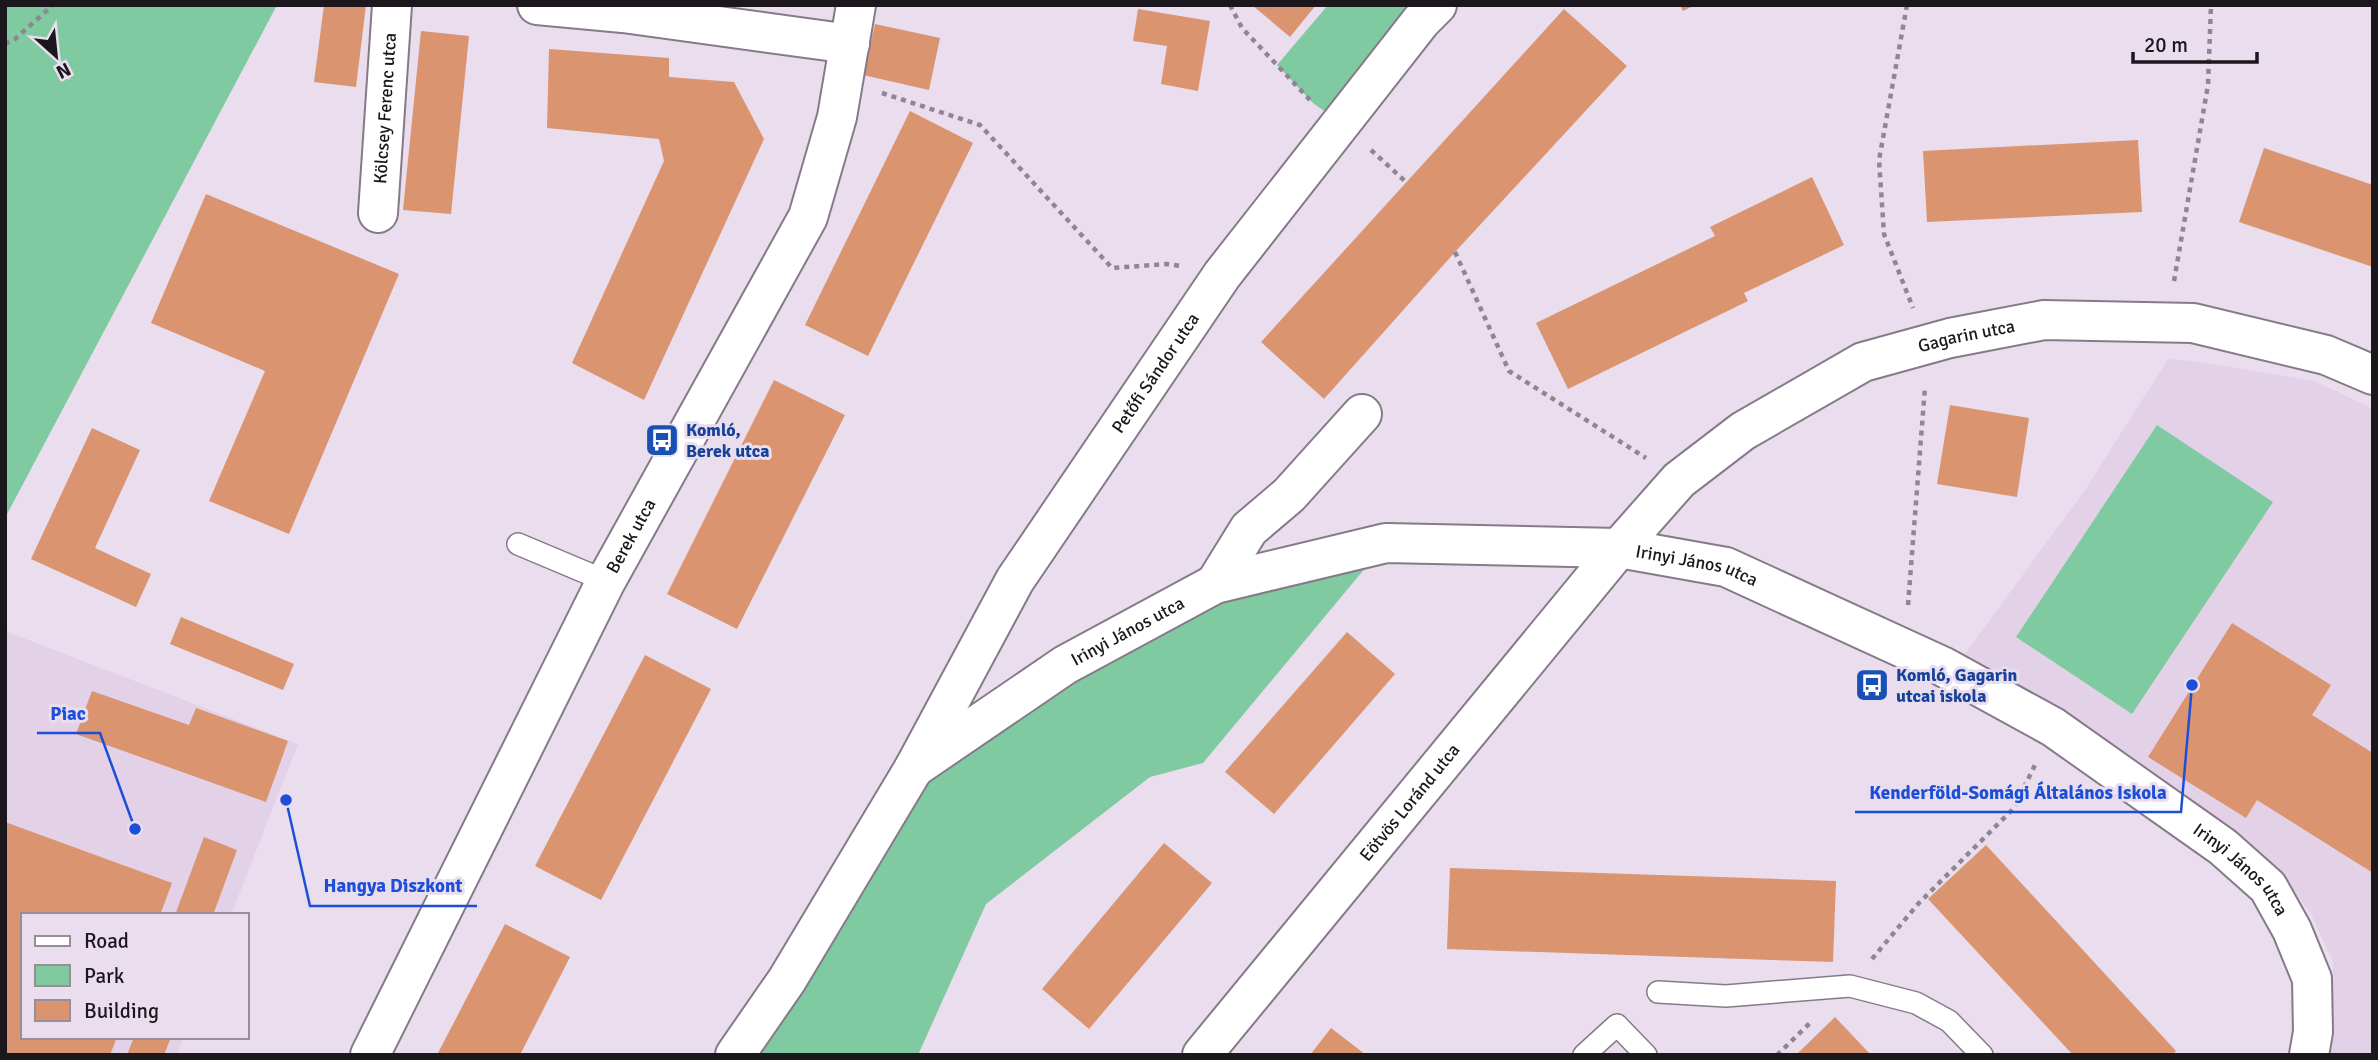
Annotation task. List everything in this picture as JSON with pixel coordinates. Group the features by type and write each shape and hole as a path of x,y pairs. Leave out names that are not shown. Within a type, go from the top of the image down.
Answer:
{"street":[{"name":"Kölcsey Ferenc utca","path":"378,213 392,5"},
{"path":"537,5 624,9 847,62"},
{"name":"Berek utca","path":"370,1055 606,581 807,217 837,117 856,5"},
{"name":"Petőfi Sándor utca","path":"914,768 1015,580 1222,275 1421,21 1437,5"},
{"name":"Gagarin utca","path":"1619,548 1679,480 1743,431 1863,362 1928,344 2043,320 2193,323 2326,355 2373,375"},
{"path":"1214,584 1250,529 1289,495 1362,414"},
{"name":"Irinyi János utca","path":"914,768 1065,665 1214,584 1386,543 1619,548 1726,567 1942,666 2053,727 2223,847 2268,887 2292,930 2312,979 2313,1032 2309,1055"},
{"name":"Eötvös Loránd utca","path":"1202,1055 1619,548"},
{"path":"735,1055 787,980 914,768"}],"lane":[{"path":"518,544 606,581"},
{"path":"1658,992 1726,996 1850,985 1916,1003 1949,1021 1982,1055"},
{"path":"1584,1055 1617,1025 1646,1055"}],"path":[{"path":"5,44 15,39 53,5"},
{"path":"1230,5 1242,28 1313,103 1341,123"},
{"path":"1907,5 1879,160 1879,173 1884,234 1928,344"},
{"path":"2167,322 2208,85 2211,5"},
{"path":"847,62 980,125 1112,268 1167,264 1222,275"},
{"path":"1455,252 1509,371 1679,480"},
{"path":"1905,649 1922,428"},
{"path":"1777,1055 1850,985 1919,904 2013,809 2053,727"}],"shaded area":[{"path":"2168,359 2315,381 2373,409 2373,1055 2327,1055 2331,1027 2333,962 2311,914 2280,872 2059,716 1964,655 2085,490"},
{"path":"5,631 298,744 232,913 21,913 21,1039 182,1039 177,1055 5,1055"}],"green space":[{"path":"5,5 277,5 5,518"},
{"path":"1328,5 1437,5 1341,123 1313,103 1277,65"},
{"path":"2157,425 2273,502 2132,714 2016,637"},
{"path":"1386,543 1203,763 1150,777 986,904 918,1055 735,1055 914,768 1215,584"}],"building":[{"path":"324,5 366,5 356,87 314,82"},
{"path":"1252,5 1316,5 1290,37"},
{"path":"1680,5 1695,5 1683,11"},
{"path":"1138,9 1210,21 1198,91 1161,84 1167,46 1133,41"},
{"path":"1564,9 1627,66 1324,399 1261,342"},
{"path":"875,24 940,38 929,90 863,75"},
{"path":"421,31 469,36 451,214 403,210"},
{"path":"549,49 669,58 669,77 734,82 764,139 644,400 572,363 664,161 659,139 547,128"},
{"path":"910,111 973,143 868,356 805,325"},
{"path":"2138,140 2142,212 1927,222 1923,151"},
{"path":"2264,148 2373,185 2373,267 2239,222"},
{"path":"1812,177 1844,245 1744,293 1748,301 1568,389 1536,323 1715,236 1710,227"},
{"path":"206,194 399,274 289,534 209,501 265,371 151,323"},
{"path":"774,380 845,415 737,629 667,594"},
{"path":"1950,405 2029,418 2017,497 1937,484"},
{"path":"92,428 140,450 95,548 151,574 136,607 31,559"},
{"path":"181,617 294,664 283,690 170,644"},
{"path":"2232,623 2331,685 2312,715 2373,753 2373,873 2257,800 2246,818 2148,757"},
{"path":"1347,632 1395,674 1274,814 1225,772"},
{"path":"645,655 711,689 601,900 535,866"},
{"path":"92,691 189,725 196,708 288,741 266,802 76,734"},
{"path":"5,822 172,883 161,913 21,913 21,1039 116,1039 110,1055 5,1055"},
{"path":"204,837 237,850 214,913 176,913"},
{"path":"1164,843 1212,883 1089,1029 1042,989"},
{"path":"1986,845 2176,1051 2172,1055 2073,1055 1928,899"},
{"path":"1450,868 1836,881 1833,962 1447,949"},
{"path":"505,924 570,957 520,1055 437,1055"},
{"path":"1835,1017 1871,1055 1796,1055"},
{"path":"1331,1028 1366,1055 1310,1055"},
{"path":"133,1039 170,1039 164,1055 127,1055"}],"place":[{"name":"Komló, Berek utca","path":"662,440"},
{"name":"Komló, Gagarin utcai iskola","path":"1872,685"},
{"name":"Kenderföld-Somági Általános Iskola","path":"2192,685"},
{"name":"Hangya Diszkont","path":"286,800"},
{"name":"Piac","path":"135,829"}]}
